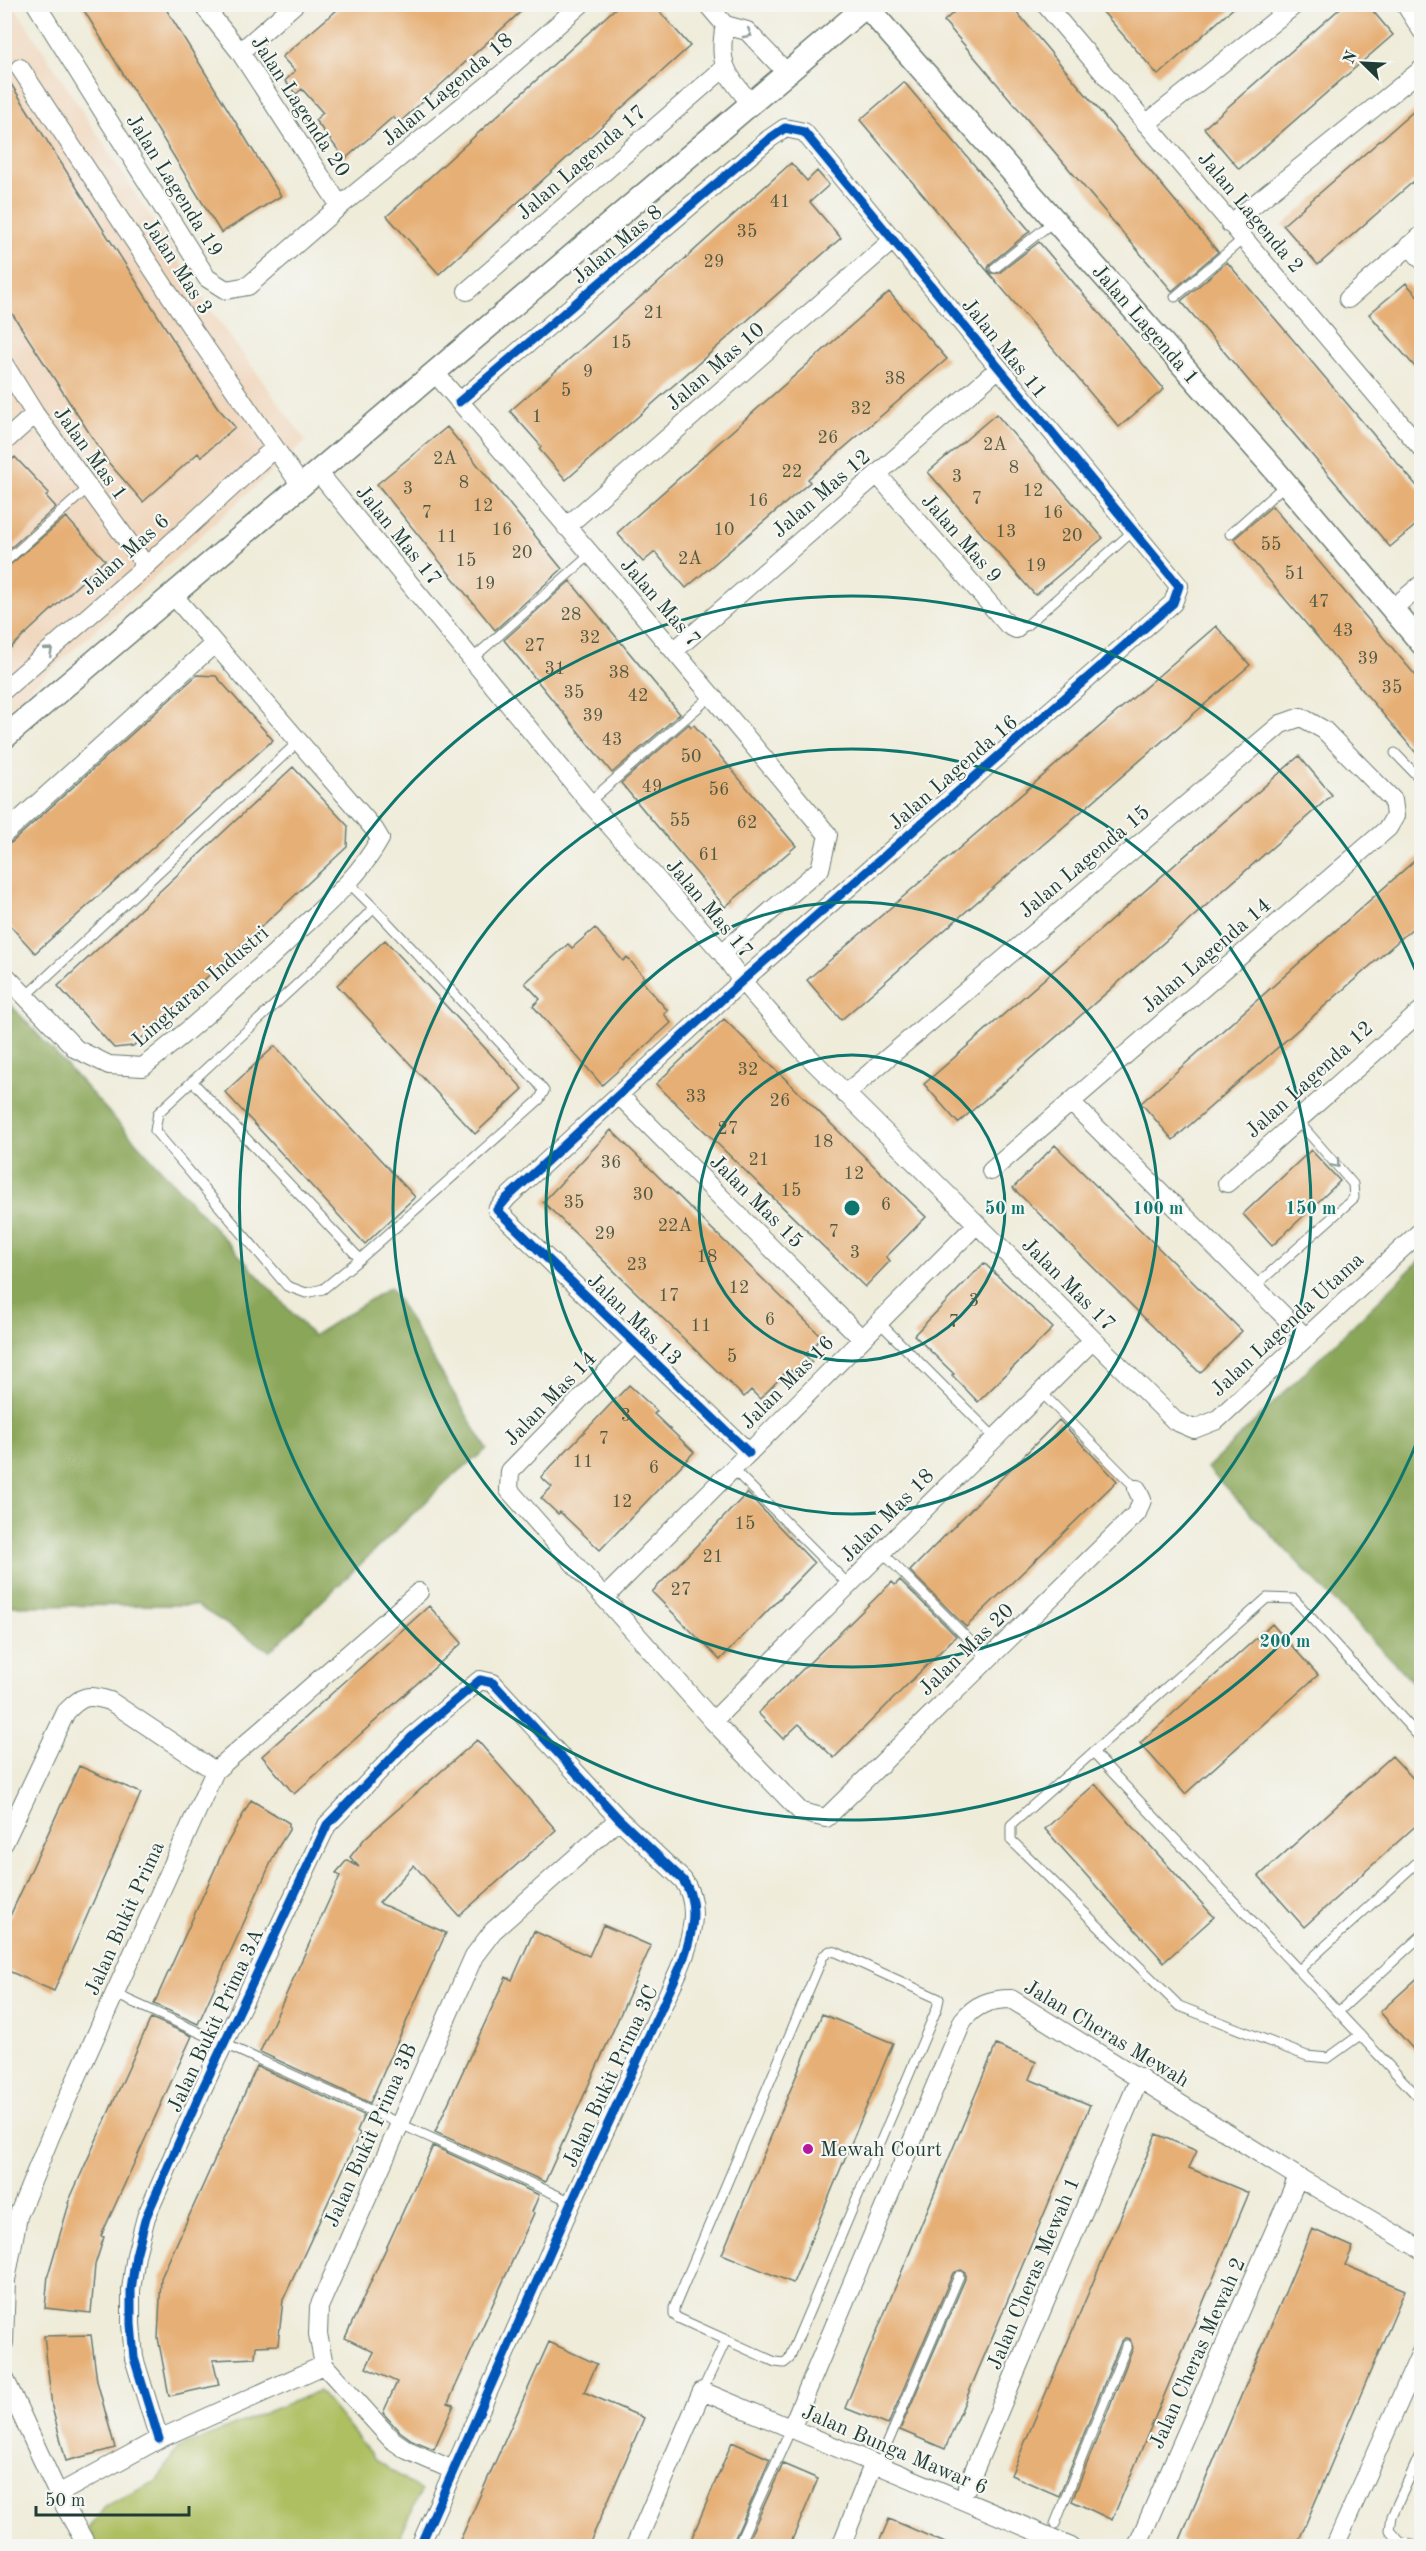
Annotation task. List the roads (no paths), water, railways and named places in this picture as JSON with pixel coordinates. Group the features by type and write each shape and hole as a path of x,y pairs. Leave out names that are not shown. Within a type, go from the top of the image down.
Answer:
{"street":[{"name":"Jalan Lagenda 19","path":"36,4 207,278 226,290 248,286 340,206"},
{"name":"Jalan Lagenda 20","path":"202,4 240,52 340,206"},
{"path":"240,52 295,4"},
{"name":"Jalan Lagenda 18","path":"340,206 503,73 581,4"},
{"path":"707,4 725,25 747,31 787,73"},
{"path":"1146,124 1296,4"},
{"path":"1405,4 1422,31"},
{"path":"6,735 310,480 867,5"},
{"name":"Jalan Lagenda 1","path":"867,5 1286,484 1422,644"},
{"name":"Jalan Lagenda 2","path":"1048,5 1230,224 1422,449"},
{"path":"725,25 721,45 724,68 751,104"},
{"name":"Jalan Mas 3","path":"20,68 273,448 310,480"},
{"name":"Jalan Lagenda 17","path":"467,291 724,68"},
{"path":"1230,224 1422,69"},
{"name":"Jalan Mas 8","path":"459,402 769,139 785,128 804,132"},
{"name":"Jalan Mas 11","path":"804,132 1132,532 1179,586"},
{"name":"Jalan Mas 10","path":"566,527 894,239"},
{"path":"1348,298 1415,240 1422,260"},
{"name":"Jalan Mas 1","path":"4,364 35,414 146,566"},
{"name":"Jalan Mas 12","path":"674,651 999,368"},
{"name":"Jalan Mas 7","path":"435,373 674,651 828,836 820,869 722,953"},
{"path":"4,442 35,414"},
{"name":"Jalan Mas 6","path":"4,690 146,566 273,448"},
{"name":"Jalan Mas 9","path":"877,474 1008,625 1016,629"},
{"name":"Jalan Mas 17","path":"310,480 471,660 589,802 722,953 742,981 804,1052 1175,1421"},
{"path":"1392,609 1422,584"},
{"name":"Jalan Lagenda 16","path":"498,1210 507,1198 742,981 1173,603 1179,586"},
{"path":"173,595 298,742"},
{"path":"4,834 214,644"},
{"name":"Jalan Lagenda 15","path":"845,1094 1281,724 1301,717 1324,730 1356,763"},
{"name":"Lingkaran Industri","path":"4,974 76,1049 109,1065 143,1067 198,1023 349,883 380,839 374,829 298,742"},
{"name":"Jalan Lagenda 14","path":"991,1171 1388,828 1395,816 1393,800 1356,763"},
{"name":"Jalan Lagenda 12","path":"1227,1183 1422,1010"},
{"name":"Jalan Mas 15","path":"620,1095 862,1339"},
{"path":"1071,1102 1305,1337"},
{"name":"Jalan Mas 13","path":"498,1210 749,1453"},
{"name":"Jalan Mas 16","path":"604,1598 977,1224"},
{"name":"Jalan Lagenda Utama","path":"1175,1421 1194,1429 1217,1420 1422,1230"},
{"name":"Jalan Mas 18","path":"713,1721 1093,1340"},
{"name":"Jalan Mas 14","path":"604,1598 509,1490 510,1471 635,1344"},
{"name":"Jalan Mas 20","path":"713,1721 801,1812 826,1818 1137,1513 1142,1500 1137,1489"},
{"name":"Jalan Bukit Prima","path":"4,2343 6,2280 18,2216 50,2137 215,1771 419,1592"},
{"path":"604,1598 713,1721"},
{"name":"Jalan Bukit Prima 3C","path":"420,2547 572,2202 680,1970 691,1939 692,1915 689,1888 619,1819 493,1683 480,1680"},
{"name":"Jalan Bukit Prima 3A","path":"159,2439 134,2358 131,2290 136,2255 146,2217 277,1927 327,1825 412,1737 480,1680"},
{"path":"4,1843 66,1712 78,1699 92,1696 110,1701 215,1771"},
{"name":"Jalan Bukit Prima 3B","path":"324,2365 318,2334 319,2307 474,1956 483,1942 619,1819"},
{"name":"Jalan Cheras Mewah","path":"791,2429 963,2020 972,2010 987,2002 1011,1999 1298,2177 1422,2250"},
{"name":"Jalan Cheras Mewah 1","path":"967,2487 1140,2077"},
{"name":"Jalan Cheras Mewah 2","path":"1137,2547 1298,2177"},
{"path":"1335,2547 1422,2350"},
{"path":"58,2494 159,2439 324,2365 391,2439 407,2450 453,2470"},
{"path":"4,2377 58,2494 87,2547"},
{"path":"635,2547 702,2391"},
{"name":"Jalan Bunga Mawar 6","path":"702,2391 791,2429 878,2459 1071,2547"},
{"path":"841,2547 878,2459"}],"lane":[{"path":"995,268 1054,220"},
{"path":"1175,297 1243,239"},
{"path":"1230,534 1286,484"},
{"path":"4,564 88,488"},
{"path":"1016,629 1026,626 1132,532"},
{"path":"471,660 590,555"},
{"path":"589,802 710,697"},
{"path":"26,996 298,742"},
{"path":"1395,753 1420,776"},
{"path":"349,883 374,908 543,1091 539,1100 360,1259 323,1290 306,1293 287,1286 156,1131 158,1113 307,975 374,908"},
{"path":"192,1081 360,1259"},
{"path":"1255,1286 1354,1198 1353,1184 1297,1120"},
{"path":"879,1322 995,1438"},
{"path":"1041,1392 1137,1489"},
{"path":"733,1469 849,1585"},
{"path":"882,1552 988,1659"},
{"path":"1360,2035 1328,2058 1306,2056 1179,2007 1011,1840 1011,1825 1267,1598 1294,1599 1422,1740"},
{"path":"1093,1752 1422,2101"},
{"path":"1299,1970 1422,1858"},
{"path":"1338,2012 1422,1935"},
{"path":"830,1951 836,1952 933,1994 939,1999 937,2008 789,2359 784,2363 775,2362 726,2340 678,2318 674,2308 823,1956 830,1951"},
{"path":"115,1994 572,2202"},
{"path":"878,2459 959,2276"},
{"path":"702,2391 726,2340"},
{"path":"1055,2524 1127,2345"},
{"path":"738,2547 791,2429"},
{"path":"1417,2547 1400,2542 1390,2530 1392,2516 1422,2450"}],"place":[{"name":"Mewah Court","path":"808,2149"}]}
